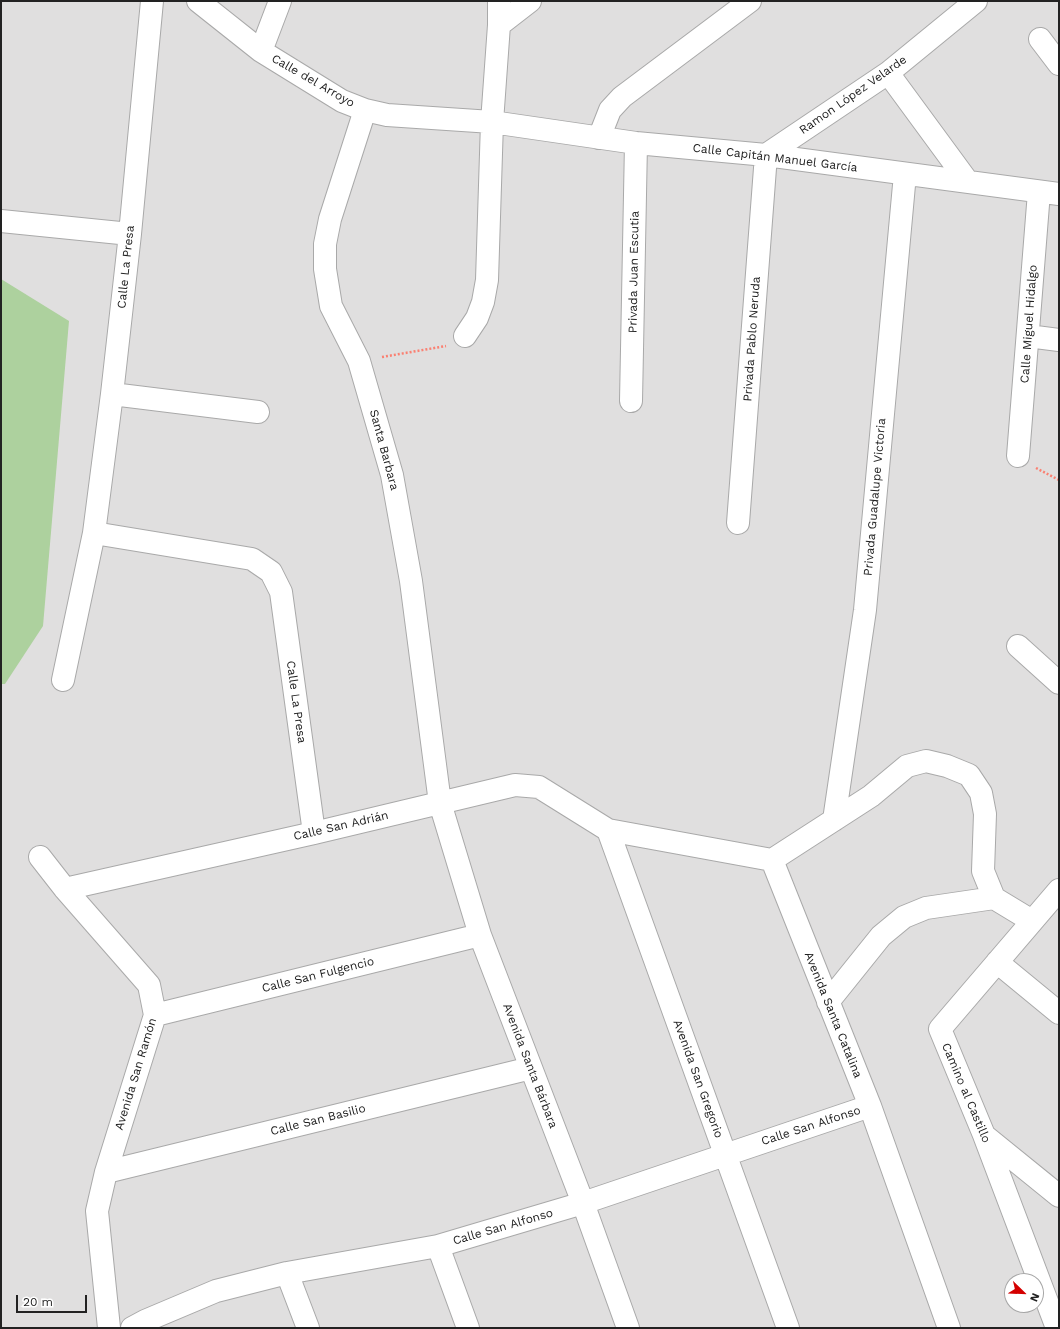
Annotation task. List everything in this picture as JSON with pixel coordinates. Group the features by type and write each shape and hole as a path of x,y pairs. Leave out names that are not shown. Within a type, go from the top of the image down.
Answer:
{"street":[{"name":"Calle La Presa","path":"63,680 94,533 112,394 130,234 152,1"},
{"name":"Calle del Arroyo","path":"198,1 261,51 342,101 365,110 387,115 492,122"},
{"path":"261,51 280,1"},
{"path":"465,336 477,318 483,302 487,280 492,122 499,25 499,1"},
{"path":"499,25 530,1"},
{"path":"599,138 610,110 622,97 750,1"},
{"name":"Ramon López Velarde","path":"766,155 888,73 976,1"},
{"path":"1040,39 1059,64"},
{"path":"888,73 968,182"},
{"name":"Santa Barbara","path":"365,110 330,219 325,244 325,269 331,306 359,361 392,475 408,566 440,802"},
{"name":"Calle Capitán Manuel García","path":"492,122 636,143 766,155 1049,193"},
{"name":"Privada Juan Escutia","path":"631,401 636,143"},
{"name":"Privada Pablo Neruda","path":"738,523 766,155"},
{"name":"Privada Guadalupe Victoria","path":"834,820 865,610 906,174"},
{"name":"Calle Miguel Hidalgo","path":"1018,456 1028,336 1049,193"},
{"path":"1,221 130,234"},
{"path":"1028,336 1059,340"},
{"path":"112,394 258,412"},
{"name":"Calle La Presa","path":"94,533 252,559 272,572 280,592 314,833"},
{"path":"1018,646 1059,683"},
{"path":"608,830 772,860 871,796 907,766 926,761 947,766 969,775 981,793 985,814 983,871 994,898 1032,921"},
{"name":"Calle San Adrián","path":"65,889 314,833 515,785 539,787 608,830"},
{"name":"Avenida Santa Bárbara","path":"440,802 480,935 583,1203 628,1328"},
{"name":"Avenida San Gregorio","path":"608,830 788,1328"},
{"name":"Avenida San Ramón","path":"40,857 65,889 149,985 155,1015 106,1172 96,1211 109,1328"},
{"name":"Avenida Santa Catalina","path":"772,860 870,1106 949,1328"},
{"name":"Camino al Castillo","path":"1057,1328 984,1135 940,1029 1059,890"},
{"path":"828,1002 882,936 904,918 926,908 994,898"},
{"name":"Calle San Fulgencio","path":"155,1015 480,935"},
{"path":"997,962 1059,1013"},
{"name":"Calle San Basilio","path":"106,1172 531,1068"},
{"name":"Calle San Alfonso","path":"142,1326 216,1291 288,1273 438,1246 583,1203 870,1106"},
{"path":"984,1135 1059,1196"},
{"path":"438,1246 468,1328"},
{"path":"288,1273 308,1328"}],"path":[{"path":"359,361 445,346 457,342 465,336"}],"shaded area":[{"path":"1,1 1059,1 1059,1328 1,1328"}],"green space":[{"path":"1,279 69,321 43,626 5,684 1,684"}]}
